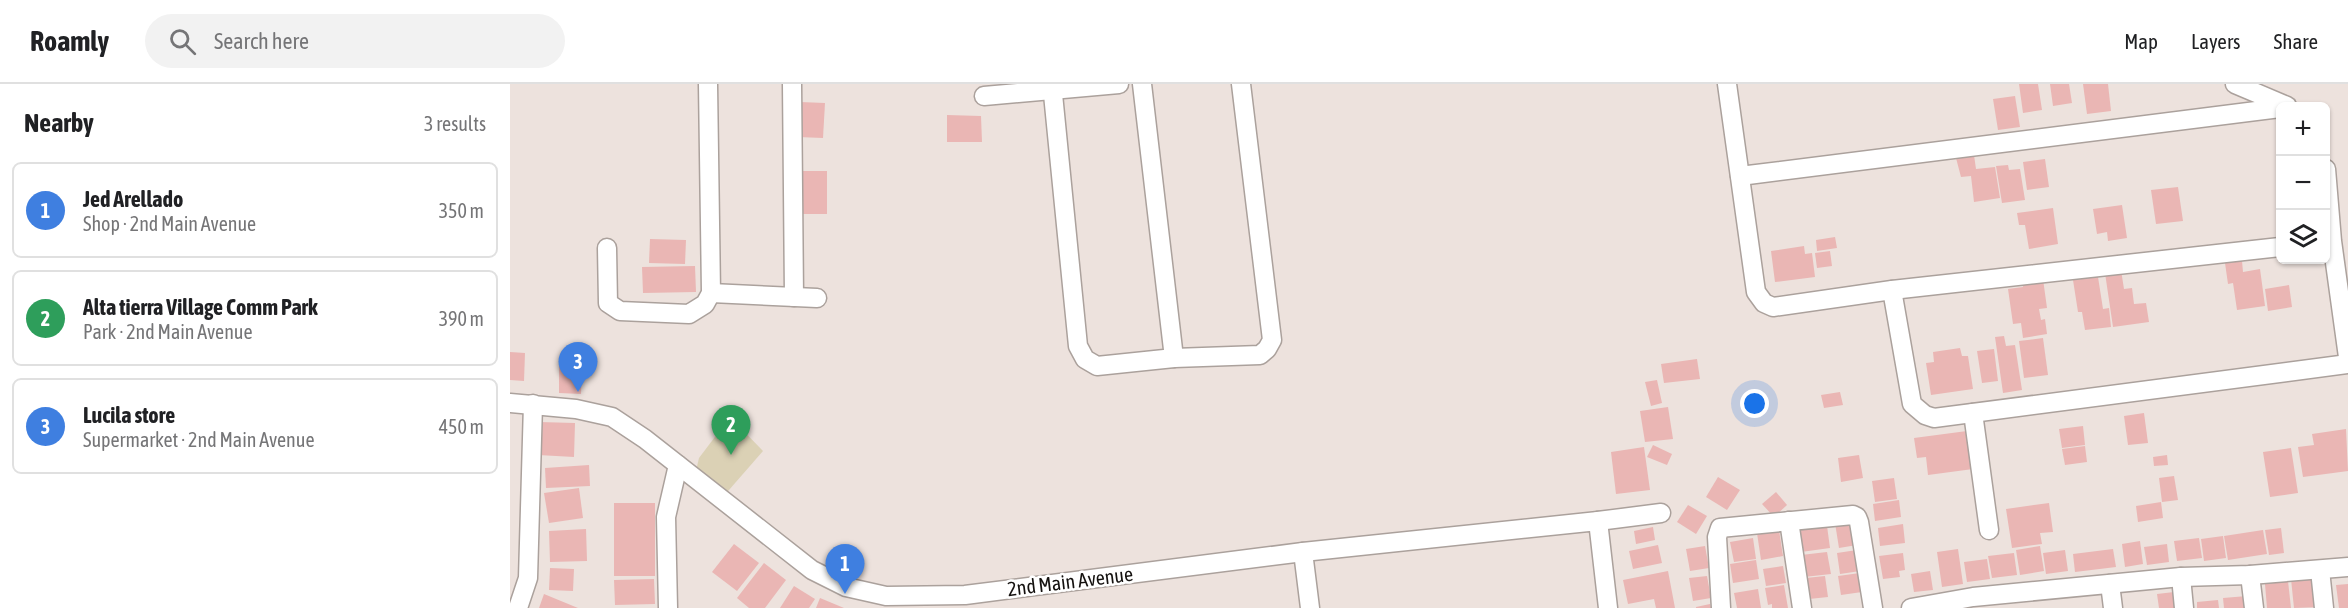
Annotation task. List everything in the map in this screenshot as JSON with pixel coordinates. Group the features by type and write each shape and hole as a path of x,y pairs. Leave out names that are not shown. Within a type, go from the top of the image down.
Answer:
{"street":[{"path":"607,248 608,303 613,309 689,314 705,304 711,293 708,84"},
{"path":"792,84 794,297"},
{"path":"984,96 1053,87 1119,84"},
{"path":"1143,84 1174,358"},
{"path":"1053,87 1078,346 1085,358 1096,366 1174,358 1260,355 1272,340 1241,84"},
{"path":"1727,84 1755,292 1764,303 1773,307 1892,290 2276,247"},
{"path":"2235,84 2278,102"},
{"path":"1740,176 2276,109"},
{"path":"2330,247 2348,357"},
{"path":"1892,290 1912,404 1925,415 1934,418 2348,364"},
{"path":"711,293 817,298"},
{"name":"2nd Main Avenue","path":"510,403 533,404 612,417 678,465 812,570 846,587 886,596 965,595 1303,552 1661,513"},
{"path":"518,608 528,578 533,404"},
{"path":"1972,413 1989,530"},
{"path":"668,608 666,517 678,465"},
{"path":"1721,608 1717,537 1720,528 1853,515 1857,518 1873,608"},
{"path":"1598,520 1608,608"},
{"path":"1789,521 1802,608"},
{"path":"1303,552 1310,608"},
{"path":"1911,608 2041,600 2110,585 2181,577 2250,575 2348,567"},
{"path":"2320,570 2324,608"},
{"path":"2250,575 2254,608"},
{"path":"2181,577 2184,608"},
{"path":"2110,585 2113,608"}],"shaded area":[{"path":"730,417 763,451 722,498 695,475 699,458"}],"building":[{"path":"2019,84 2038,84 2042,110 2023,113"},
{"path":"2050,84 2069,84 2072,103 2053,106"},
{"path":"2083,84 2108,84 2111,111 2087,114"},
{"path":"2015,96 2020,127 1998,130 1993,99"},
{"path":"800,102 825,103 823,138 798,137"},
{"path":"947,115 981,116 982,142 947,142"},
{"path":"1974,155 1976,169 1995,167 2000,198 1974,202 1971,176 1961,177 1956,158"},
{"path":"2045,159 2049,187 2027,190 2023,162"},
{"path":"2008,165 2009,170 2020,169 2025,200 2002,203 1996,166"},
{"path":"797,171 827,171 827,214 797,214"},
{"path":"2178,187 2183,221 2156,224 2151,190"},
{"path":"2122,205 2127,238 2108,241 2107,232 2097,234 2093,209"},
{"path":"2053,208 2058,244 2029,249 2025,225 2019,225 2017,213"},
{"path":"1835,237 1837,248 1817,251 1816,240"},
{"path":"650,239 686,240 685,264 649,263"},
{"path":"1804,246 1805,254 1812,253 1815,277 1775,282 1771,251"},
{"path":"1830,251 1832,266 1817,268 1815,253"},
{"path":"2242,261 2243,272 2260,269 2265,306 2237,310 2233,283 2228,284 2225,263"},
{"path":"695,266 696,292 643,293 642,267"},
{"path":"2121,270 2124,289 2132,288 2134,304 2146,303 2149,322 2113,327 2105,273"},
{"path":"2098,277 2103,309 2109,308 2111,327 2085,330 2082,312 2078,312 2073,280"},
{"path":"2043,279 2047,308 2039,309 2041,320 2045,319 2047,334 2023,338 2021,323 2013,324 2008,289 2023,287 2022,282"},
{"path":"2289,285 2292,307 2268,311 2265,289"},
{"path":"2004,336 2006,346 2015,345 2022,390 2003,393 1995,337"},
{"path":"2043,338 2048,375 2024,378 2019,341"},
{"path":"1960,348 1962,356 1968,356 1973,389 1931,395 1926,363 1934,362 1933,352"},
{"path":"1994,349 1998,381 1982,383 1977,351"},
{"path":"510,352 525,353 524,381 510,380"},
{"path":"1697,359 1700,379 1664,383 1661,364"},
{"path":"559,363 582,364 581,394 559,393"},
{"path":"1657,380 1662,403 1651,406 1645,382"},
{"path":"1840,392 1843,405 1824,408 1821,395"},
{"path":"1668,407 1673,439 1645,442 1640,411"},
{"path":"2144,413 2148,443 2128,445 2124,416"},
{"path":"539,422 575,423 574,457 538,455"},
{"path":"2083,426 2085,445 2062,448 2059,429"},
{"path":"2346,429 2348,471 2303,477 2298,447 2314,445 2312,434"},
{"path":"1967,431 1973,469 1928,475 1926,457 1917,458 1914,438"},
{"path":"1653,445 1672,454 1667,465 1647,457"},
{"path":"2085,446 2087,462 2065,465 2062,449"},
{"path":"1644,447 1650,490 1616,494 1611,452"},
{"path":"2291,448 2298,493 2270,497 2263,452"},
{"path":"1859,455 1863,478 1841,482 1838,458"},
{"path":"2167,455 2168,465 2154,466 2153,457"},
{"path":"589,465 590,486 546,488 545,468"},
{"path":"2174,476 2178,500 2162,502 2159,478"},
{"path":"1718,477 1740,490 1727,510 1706,497"},
{"path":"1894,478 1897,499 1875,502 1872,481"},
{"path":"579,488 583,518 549,523 544,493"},
{"path":"1776,492 1787,505 1774,517 1762,504"},
{"path":"1899,500 1901,517 1875,521 1873,504"},
{"path":"2161,502 2163,518 2138,522 2136,506"},
{"path":"614,503 655,503 655,576 614,576"},
{"path":"2049,503 2053,532 2040,533 2042,544 2012,548 2006,509"},
{"path":"1688,505 1707,516 1696,534 1677,522"},
{"path":"1853,520 1857,545 1839,548 1835,523"},
{"path":"1903,524 1905,543 1880,546 1878,528"},
{"path":"1827,526 1830,548 1801,552 1798,530"},
{"path":"1653,527 1655,540 1636,544 1634,531"},
{"path":"2281,528 2284,553 2269,555 2265,530"},
{"path":"586,529 587,561 550,562 549,531"},
{"path":"1779,530 1783,556 1761,560 1757,533"},
{"path":"2263,530 2267,554 2228,560 2224,536"},
{"path":"2223,536 2226,558 2204,561 2201,539"},
{"path":"1753,538 1756,559 1734,562 1730,542"},
{"path":"2199,538 2202,558 2177,561 2174,541"},
{"path":"2140,541 2143,564 2125,567 2122,544"},
{"path":"734,544 759,563 737,591 712,572"},
{"path":"2167,544 2169,562 2147,565 2144,547"},
{"path":"1658,545 1662,563 1633,569 1629,551"},
{"path":"1705,546 1709,568 1690,571 1686,549"},
{"path":"2040,546 2044,571 2020,575 2016,550"},
{"path":"1958,549 1963,584 1942,587 1937,552"},
{"path":"2113,549 2116,567 2075,572 2073,554"},
{"path":"1857,550 1860,571 1840,574 1837,553"},
{"path":"2065,550 2068,571 2046,574 2043,553"},
{"path":"1827,552 1831,574 1804,577 1801,555"},
{"path":"1903,553 1905,570 1899,571 1900,577 1883,579 1879,556"},
{"path":"2014,553 2017,575 1992,578 1988,556"},
{"path":"1987,559 1990,579 1967,582 1964,562"},
{"path":"1756,560 1759,579 1733,583 1730,564"},
{"path":"764,563 786,580 765,608 749,608 737,598"},
{"path":"1783,566 1786,583 1766,586 1763,569"},
{"path":"550,568 574,569 573,591 549,590"},
{"path":"1668,571 1675,608 1656,608 1654,599 1628,604 1623,580"},
{"path":"1930,571 1933,590 1914,592 1911,574"},
{"path":"1860,573 1862,592 1841,595 1838,576"},
{"path":"1707,576 1711,598 1693,601 1689,578"},
{"path":"1825,576 1828,597 1809,599 1806,578"},
{"path":"2317,577 2320,607 2294,608 2291,579"},
{"path":"654,579 655,604 615,605 614,580"},
{"path":"2288,581 2291,608 2267,608 2265,584"},
{"path":"2348,584 2348,608 2339,608 2336,585"},
{"path":"1784,585 1788,608 1772,608 1772,604 1768,605 1765,588"},
{"path":"794,586 815,599 809,608 780,608"},
{"path":"1758,589 1761,608 1737,608 1734,593"},
{"path":"2174,592 2176,608 2159,608 2157,594"},
{"path":"544,594 578,608 539,608"},
{"path":"2247,596 2248,608 2224,608 2223,598"},
{"path":"820,598 844,608 816,608"},
{"path":"2218,600 2219,608 2197,608 2197,602"},
{"path":"1710,604 1711,608 1696,608 1696,607"}],"place":[{"name":"Lucila store","path":"578,392"},
{"name":"Alta tierra Village Comm Park","path":"731,455"},
{"name":"Jed Arellado","path":"845,594"}]}
